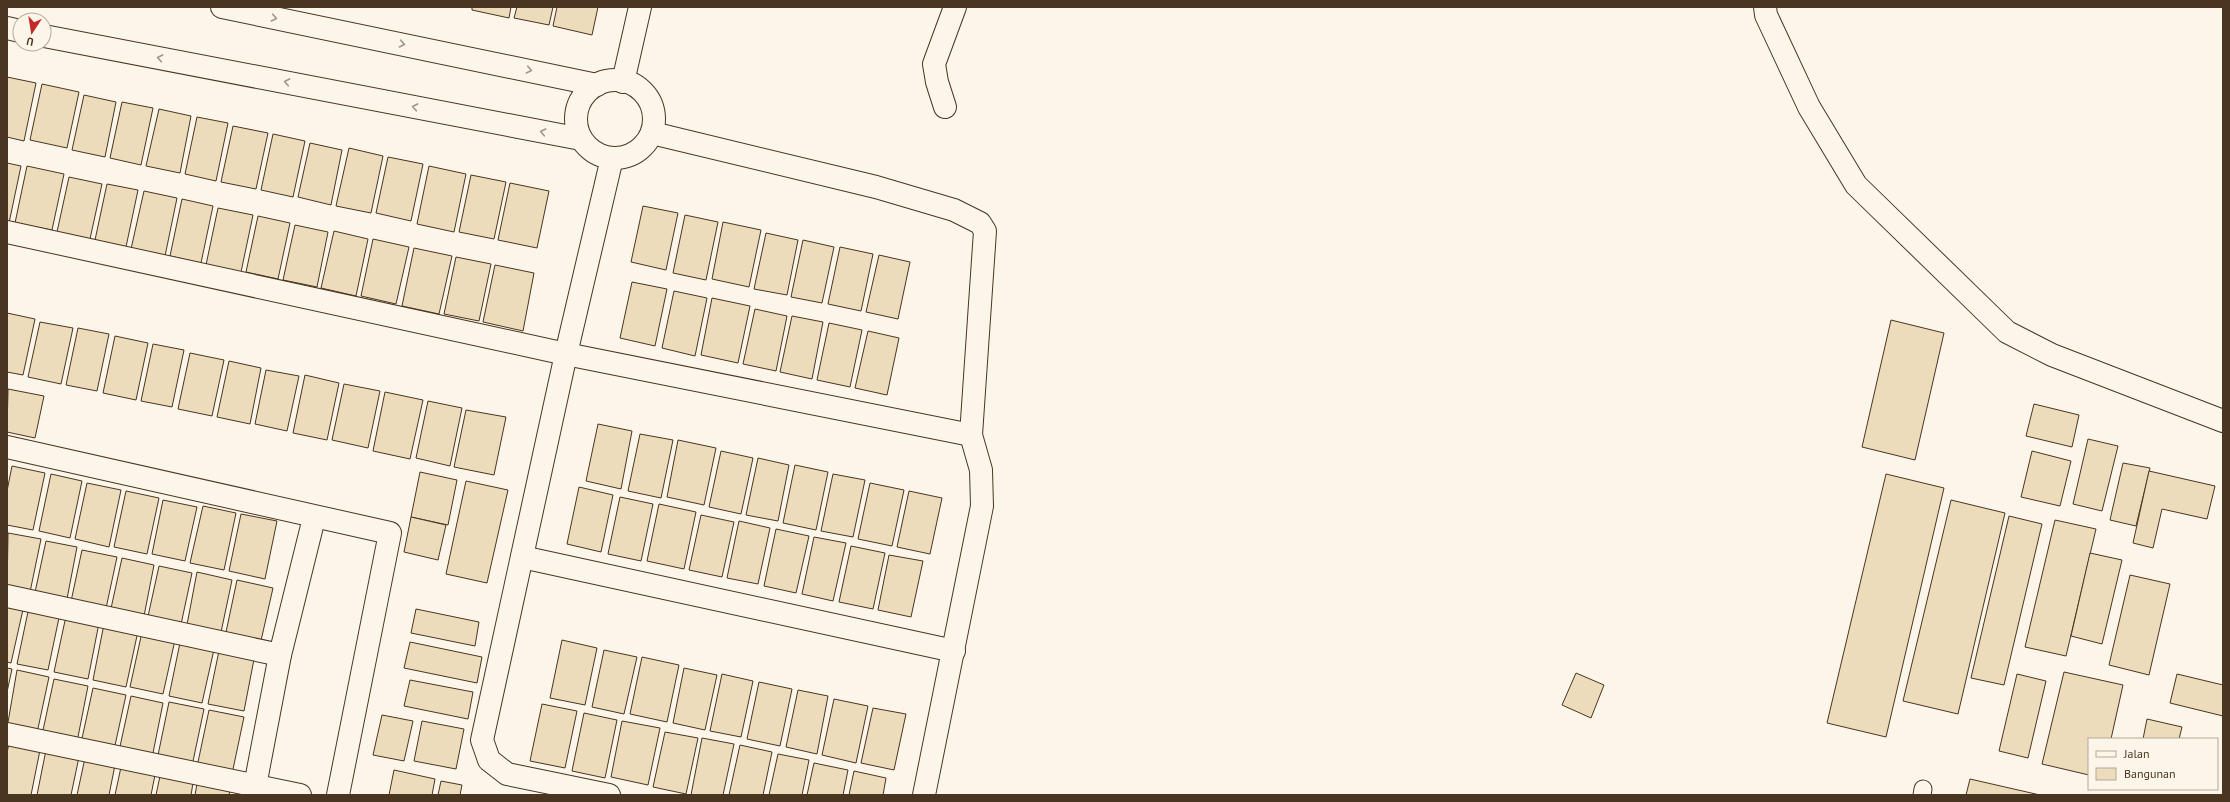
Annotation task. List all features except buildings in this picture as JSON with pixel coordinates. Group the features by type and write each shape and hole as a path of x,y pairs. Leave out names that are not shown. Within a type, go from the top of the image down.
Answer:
{"street":[{"path":"222,7 597,84"},
{"path":"623,82 640,7"},
{"path":"945,106 937,82 934,64 955,7"},
{"path":"1765,7 1766,16 1810,107 1856,185 2007,332 2052,355 2223,421"},
{"path":"52,38 581,139"},
{"path":"609,81 623,82 635,86 645,95 653,113 652,133 646,144 636,152 625,157 612,158 599,155 589,148 581,139 576,127 576,115 580,103 587,92 597,84 609,81"},
{"path":"652,133 876,187 954,210 980,223 985,231 984,265 971,435 981,470 982,506 924,795"},
{"path":"609,795 507,774 489,760 482,740 566,354 612,158"},
{"path":"7,232 566,354 971,435"},
{"path":"7,447 314,518 390,533 338,795"},
{"path":"256,786 280,655 314,518"},
{"path":"522,557 954,651"},
{"path":"7,596 280,655"},
{"path":"7,734 300,795"}]}
